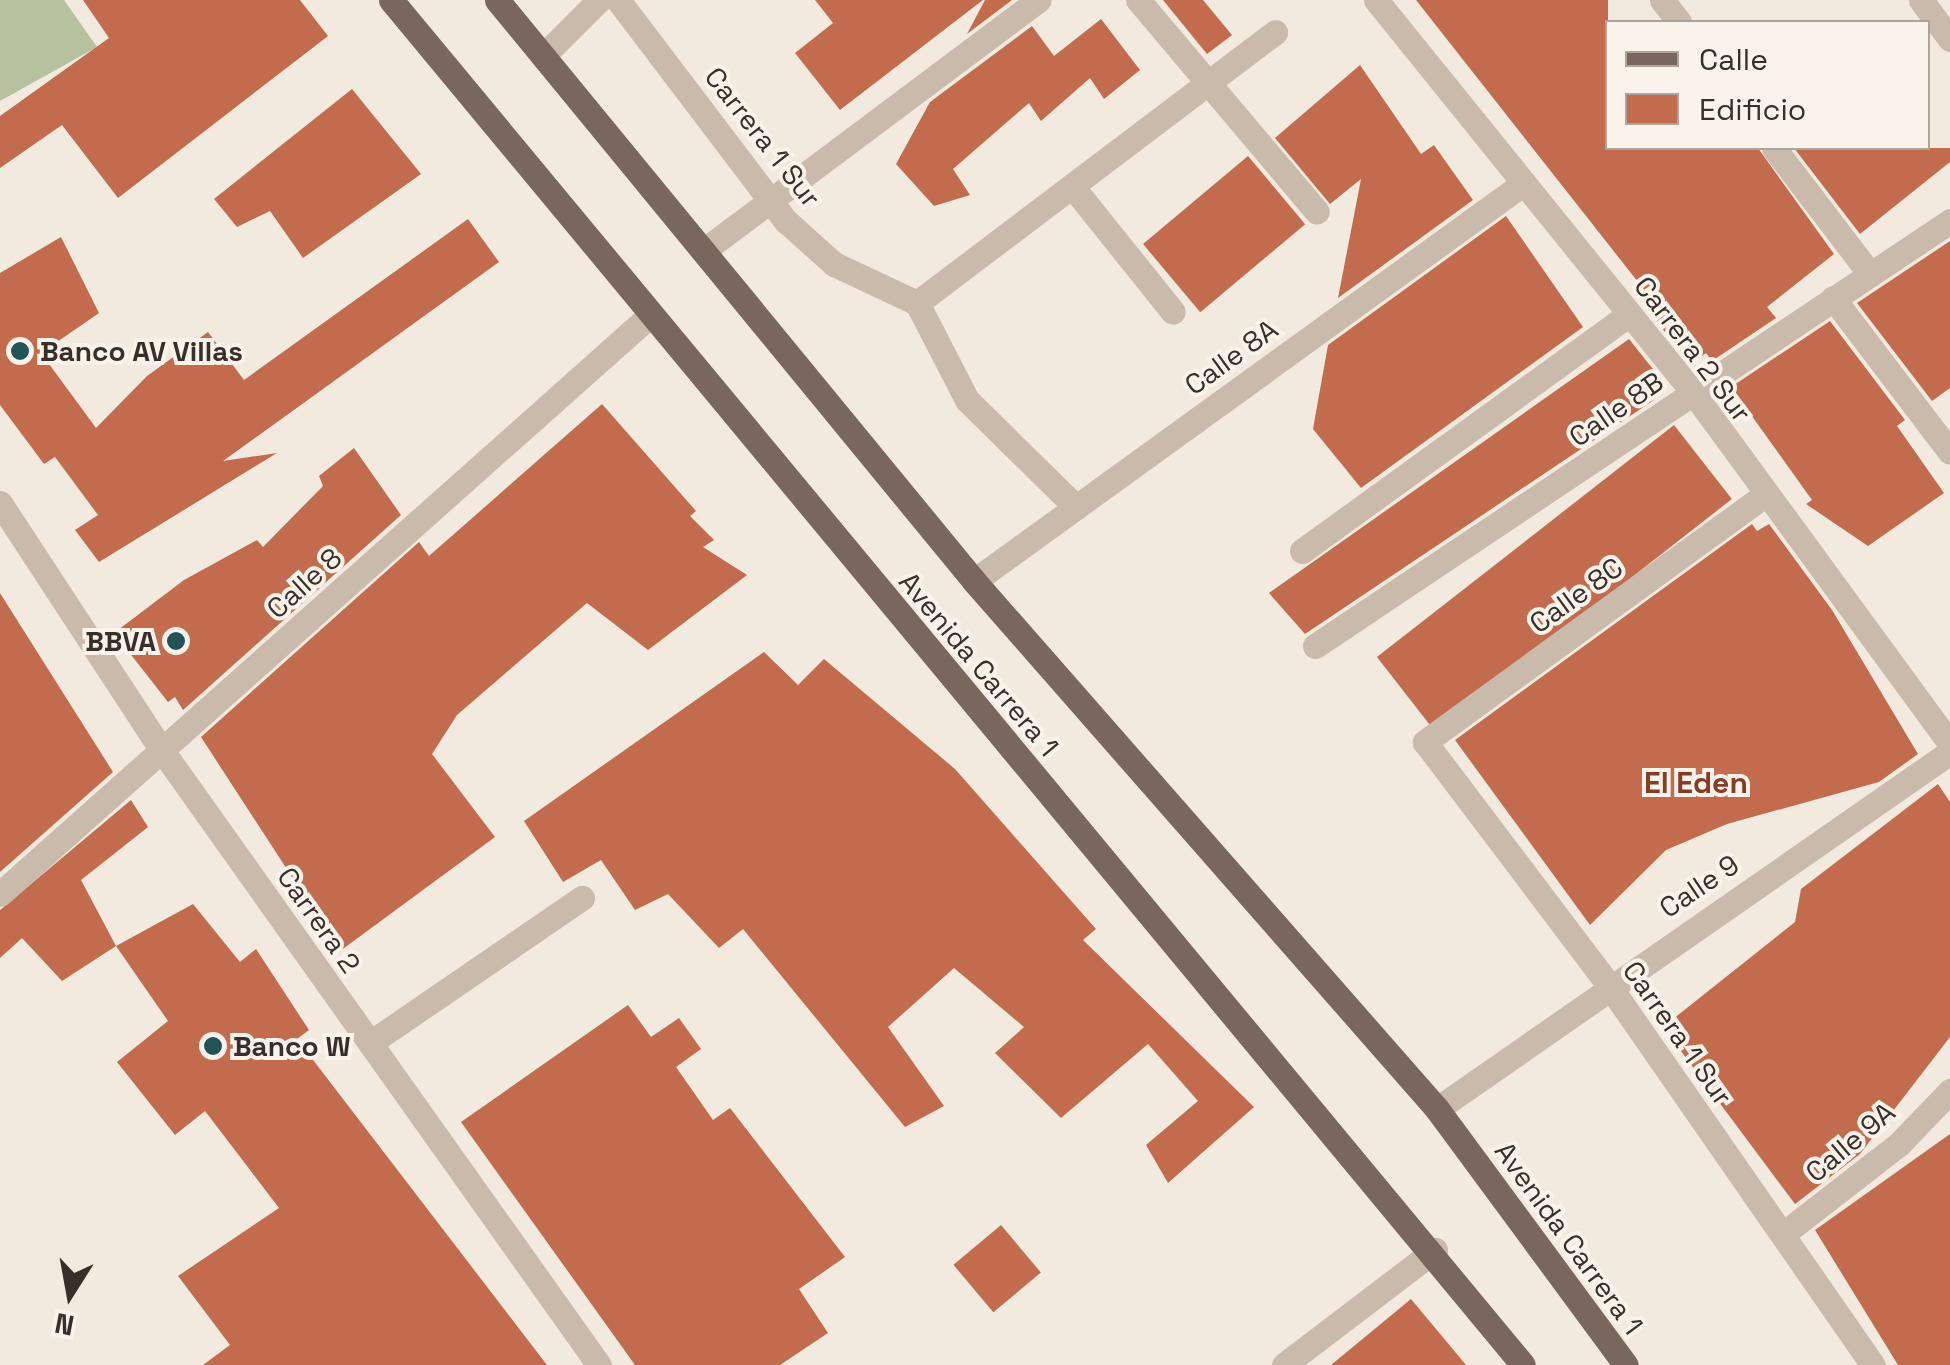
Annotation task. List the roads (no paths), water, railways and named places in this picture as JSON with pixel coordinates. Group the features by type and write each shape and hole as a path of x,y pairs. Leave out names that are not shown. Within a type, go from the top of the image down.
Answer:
{"main road":[{"name":"Avenida Carrera 1","path":"391,0 648,318 1435,1250 1523,1365"},
{"name":"Avenida Carrera 1","path":"497,0 974,581 1437,1110 1626,1365"}],"street":[{"path":"543,56 599,0"},
{"name":"Carrera 1 Sur","path":"618,0 778,203 834,264 917,303"},
{"path":"703,252 778,203 1039,0"},
{"path":"1138,0 1316,212"},
{"name":"Carrera 2 Sur","path":"1376,0 1692,392 1762,497 1950,744"},
{"path":"1662,0 1677,20"},
{"path":"1921,0 1950,39"},
{"path":"1076,507 967,400 917,303 1276,32"},
{"path":"1776,150 1870,274"},
{"name":"Calle 8A","path":"974,581 1524,183"},
{"path":"1072,186 1173,312"},
{"name":"Calle 8B","path":"1315,646 1950,220"},
{"path":"1833,298 1950,452"},
{"path":"1302,551 1629,314"},
{"name":"Calle 8","path":"0,894 648,318"},
{"name":"Calle 8C","path":"1425,742 1762,497"},
{"name":"Carrera 2","path":"0,503 161,749 599,1365"},
{"name":"Carrera 1 Sur","path":"1425,742 1608,984 1872,1365"},
{"name":"Calle 9","path":"1437,1110 1608,984 1950,752"},
{"path":"370,1043 582,898"},
{"name":"Calle 9A","path":"1783,1234 1900,1144 1950,1091"},
{"path":"1284,1365 1435,1250"}],"place":[{"name":"Banco AV Villas","path":"20,351"},
{"name":"BBVA","path":"176,641"},
{"name":"Banco W","path":"213,1046"}],"district":[{"name":"El Eden","path":"1696,783"}]}
